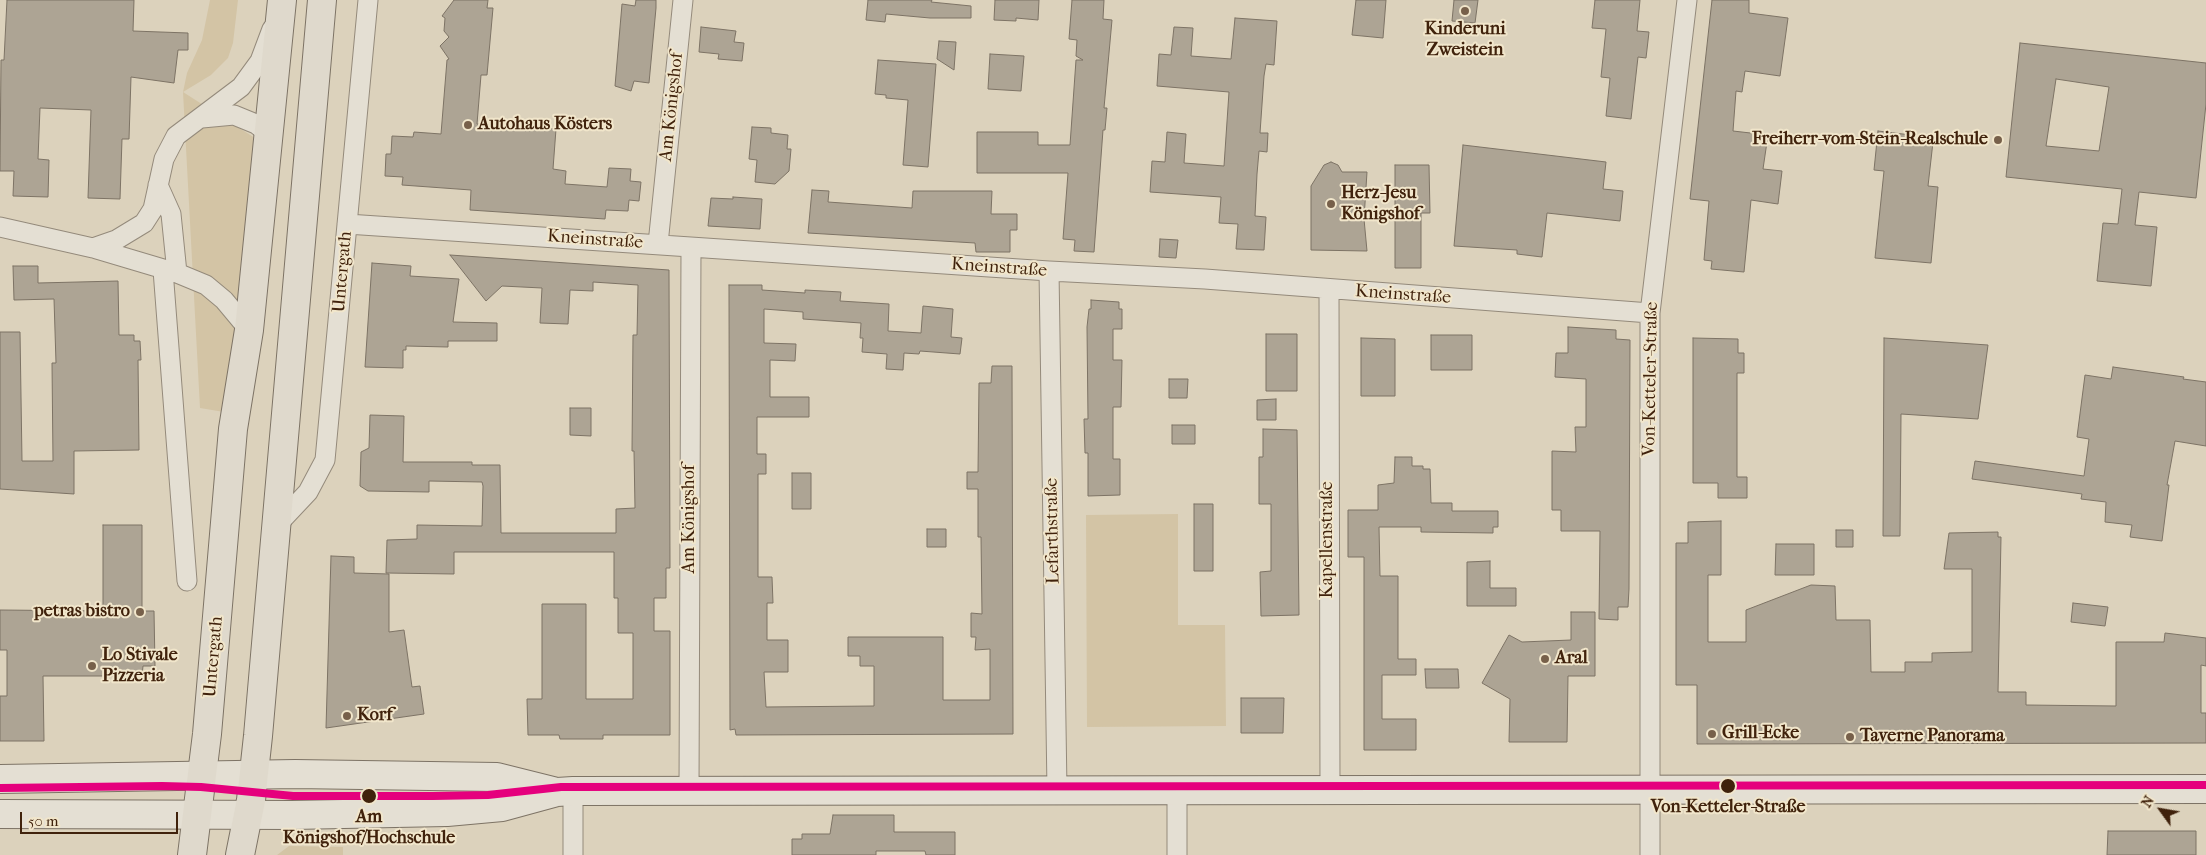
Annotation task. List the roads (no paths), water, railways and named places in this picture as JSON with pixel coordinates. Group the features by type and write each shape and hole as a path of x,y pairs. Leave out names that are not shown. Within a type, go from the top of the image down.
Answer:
{"main road":[{"path":"240,855 249,815 254,775 322,0"},
{"name":"Untergath","path":"192,855 207,734 233,429 249,330 281,4"},
{"path":"269,134 284,151 296,178 301,226"},
{"path":"0,778 202,775 496,777 565,792"},
{"path":"0,814 249,815 447,812 502,807 565,792 690,790 2206,789"}],"street":[{"name":"Untergath","path":"276,526 308,492 325,460 368,0"},
{"name":"Am Königshof","path":"658,244 683,0"},
{"name":"Von-Ketteler-Straße","path":"1650,855 1648,790 1650,313 1687,0"},
{"name":"Untergath","path":"93,248 116,240 144,223 154,209 164,159 176,136 241,87 260,60 281,4"},
{"name":"Untergath","path":"202,118 234,115 256,124 269,134"},
{"path":"158,185 172,214 170,272 187,581"},
{"name":"Kneinstraße","path":"347,224 1049,271 1205,279 1650,313"},
{"path":"0,227 93,248 206,285 224,300 249,330"},
{"name":"Am Königshof","path":"690,790 691,247"},
{"name":"Lefarthstraße","path":"1049,271 1057,790"},
{"name":"Kapellenstraße","path":"1329,289 1330,790"},
{"path":"1177,791 1177,855"},
{"path":"565,792 573,855"}],"place":[{"name":"Kinderuni Zweistein","path":"1465,11"},
{"name":"Autohaus Kösters","path":"468,125"},
{"name":"Freiherr-vom-Stein-Realschule","path":"1998,140"},
{"name":"Herz-Jesu Königshof","path":"1331,204"},
{"name":"petras bistro","path":"140,612"},
{"name":"Aral","path":"1545,659"},
{"name":"Lo Stivale Pizzeria","path":"92,666"},
{"name":"Korf","path":"347,716"},
{"name":"Grill-Ecke","path":"1712,734"},
{"name":"Taverne Panorama","path":"1850,737"},
{"name":"Von-Ketteler-Straße","path":"1728,786"},
{"name":"Am Königshof/Hochschule","path":"369,796"}]}
